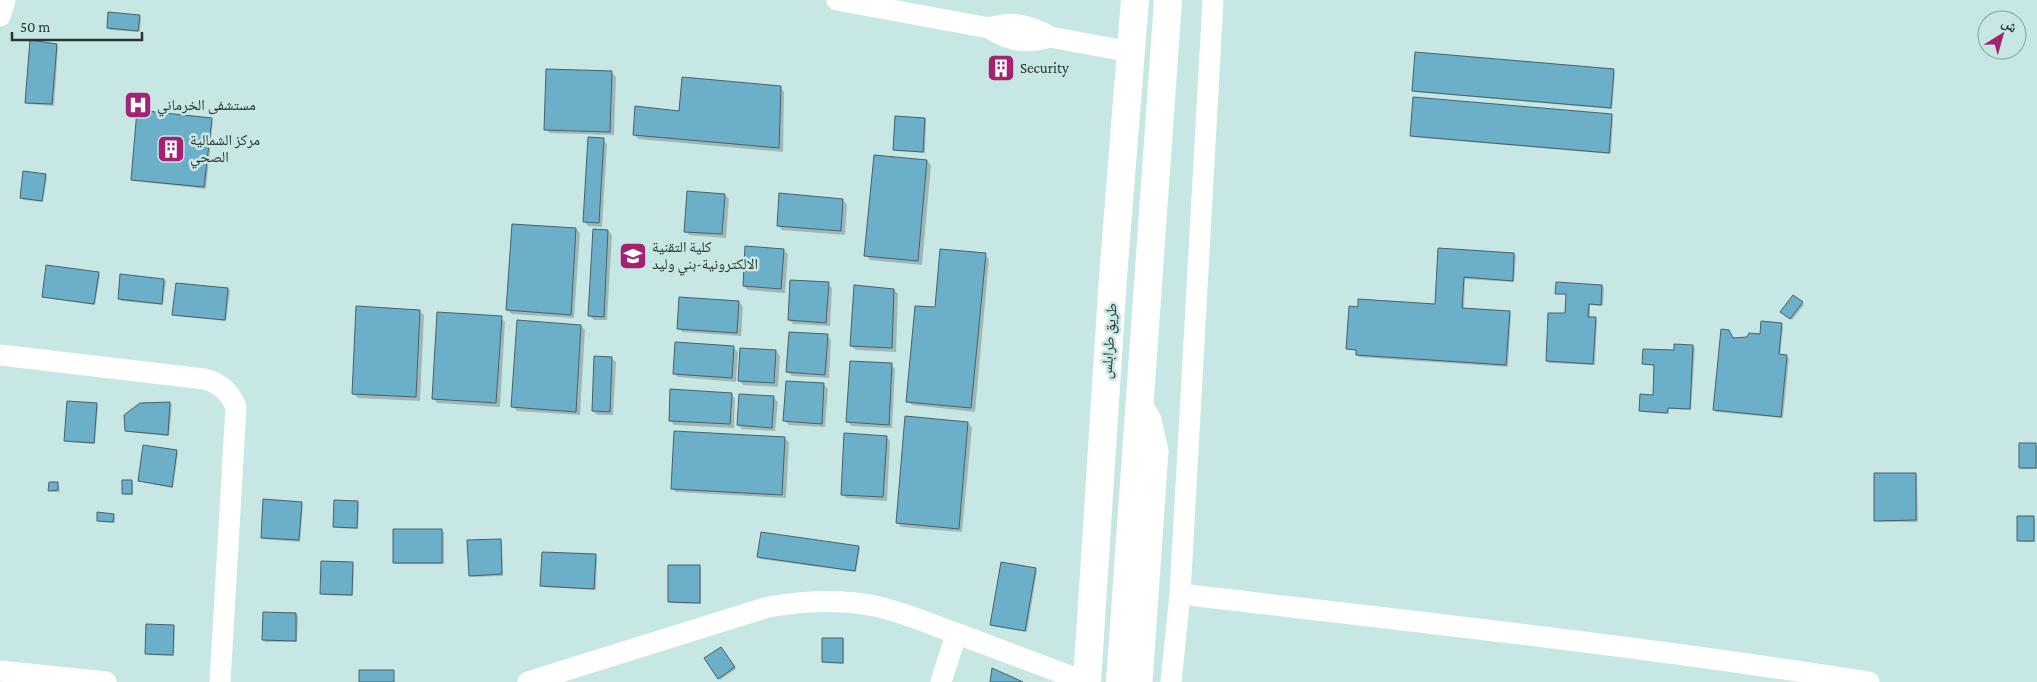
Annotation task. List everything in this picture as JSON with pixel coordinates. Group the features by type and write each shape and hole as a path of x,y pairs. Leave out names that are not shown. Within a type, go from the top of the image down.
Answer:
{"highway":[{"name":"طريق طرابلس","path":"1087,682 1113,277 1135,0"},
{"path":"1120,682 1168,0"}],"street":[{"path":"0,16 5,0"},
{"path":"836,0 989,28 999,25 1019,24 1041,31 1050,37 1131,52"},
{"path":"1171,682 1180,594 1212,0"},
{"path":"0,355 204,379 223,387 231,396 236,407 220,682"},
{"path":"1139,399 1151,420 1158,451 1142,682"},
{"path":"1180,594 1748,663 1869,682"},
{"path":"528,682 742,614 792,603 844,602 875,606 906,615 1087,682"},
{"path":"941,682 956,634"},
{"path":"0,671 27,678 106,682"}],"building":[{"path":"108,12 140,15 138,31 107,28"},
{"path":"30,40 57,44 52,104 25,103"},
{"path":"1415,52 1614,69 1611,108 1412,91"},
{"name":"Security","path":"990,59 1012,60 1012,78 989,76"},
{"path":"546,69 612,71 610,132 544,130"},
{"path":"682,77 781,86 779,148 633,135 635,106 679,111"},
{"path":"1413,97 1612,114 1609,153 1410,136"},
{"name":"مركز الشمالية الصحي","path":"137,110 212,118 204,187 131,180"},
{"path":"895,116 925,118 923,152 893,150"},
{"path":"588,137 604,138 599,223 583,222"},
{"path":"874,155 927,160 918,261 864,256"},
{"path":"23,171 46,174 42,201 20,198"},
{"path":"687,191 725,194 722,234 684,232"},
{"path":"779,193 843,199 841,231 777,226"},
{"path":"512,224 576,228 571,315 506,310"},
{"path":"593,229 608,230 604,317 588,316"},
{"path":"745,246 784,249 781,289 743,286"},
{"path":"1438,248 1514,253 1513,281 1464,277 1462,308 1510,311 1506,365 1356,355 1356,350 1346,349 1349,306 1358,307 1358,299 1435,304"},
{"path":"940,249 986,253 971,408 906,402 915,306 935,307"},
{"path":"46,265 99,272 94,304 42,297"},
{"path":"120,274 164,279 162,304 118,299"},
{"path":"790,280 829,282 826,323 788,320"},
{"path":"1556,282 1602,285 1601,305 1589,304 1588,317 1596,317 1593,364 1546,361 1548,313 1565,313 1566,294 1555,294"},
{"path":"176,283 228,288 225,320 172,315"},
{"path":"854,285 894,289 892,348 850,346"},
{"path":"1793,295 1803,302 1790,319 1780,312"},
{"path":"679,297 739,301 737,333 677,329"},
{"path":"356,306 420,310 416,397 352,394"},
{"path":"437,312 502,316 496,403 432,399"},
{"path":"517,320 581,325 576,412 511,407"},
{"path":"1761,321 1782,323 1779,354 1787,355 1781,417 1713,410 1721,329 1729,330 1733,338 1747,337 1749,333 1760,334"},
{"path":"789,332 828,334 825,375 786,372"},
{"path":"675,342 734,346 732,378 673,374"},
{"path":"1674,344 1693,345 1690,409 1668,408 1667,413 1639,411 1640,394 1653,395 1654,365 1642,364 1643,349 1674,350"},
{"path":"740,348 776,350 774,383 738,381"},
{"path":"594,356 612,357 610,412 592,411"},
{"path":"850,361 892,363 889,425 846,422"},
{"path":"786,381 824,383 822,424 783,421"},
{"path":"670,389 732,393 730,424 669,421"},
{"path":"739,394 774,396 772,428 737,425"},
{"path":"67,401 97,403 94,443 64,441"},
{"path":"170,402 168,435 125,431 124,415 140,403"},
{"path":"905,416 968,422 959,529 896,523"},
{"path":"674,431 785,437 782,495 671,489"},
{"path":"844,433 887,436 883,497 841,495"},
{"path":"2019,443 2036,443 2036,468 2019,468"},
{"path":"143,445 177,450 172,487 138,481"},
{"path":"1874,473 1916,473 1916,520 1874,521"},
{"path":"122,480 132,480 132,494 122,494"},
{"path":"49,482 58,482 58,490 48,491"},
{"path":"263,499 302,502 299,540 261,538"},
{"path":"334,500 358,501 357,528 333,527"},
{"path":"97,512 114,514 113,522 97,521"},
{"path":"2017,516 2034,516 2034,541 2017,541"},
{"path":"393,529 442,529 442,563 393,563"},
{"path":"761,532 859,546 855,571 757,557"},
{"path":"501,539 502,574 469,576 467,540"},
{"path":"542,552 596,554 594,589 540,586"},
{"path":"321,561 353,562 352,595 320,594"},
{"path":"1001,562 1036,568 1025,631 990,625"},
{"path":"668,565 700,565 700,603 668,602"},
{"path":"263,612 296,613 296,641 262,640"},
{"path":"146,624 174,625 173,655 145,654"},
{"path":"822,638 843,638 843,663 822,662"},
{"path":"721,647 735,667 718,679 704,658"},
{"path":"992,668 1023,682 990,682"},
{"path":"359,670 394,670 394,682 359,682"}],"place":[{"name":"Security","path":"1001,68"},
{"name":"مستشفى الخرماني","path":"138,105"},
{"name":"مركز الشمالية الصحي","path":"171,149"},
{"name":"كلية التقنية الالكترونية-بني وليد","path":"633,256"}]}
